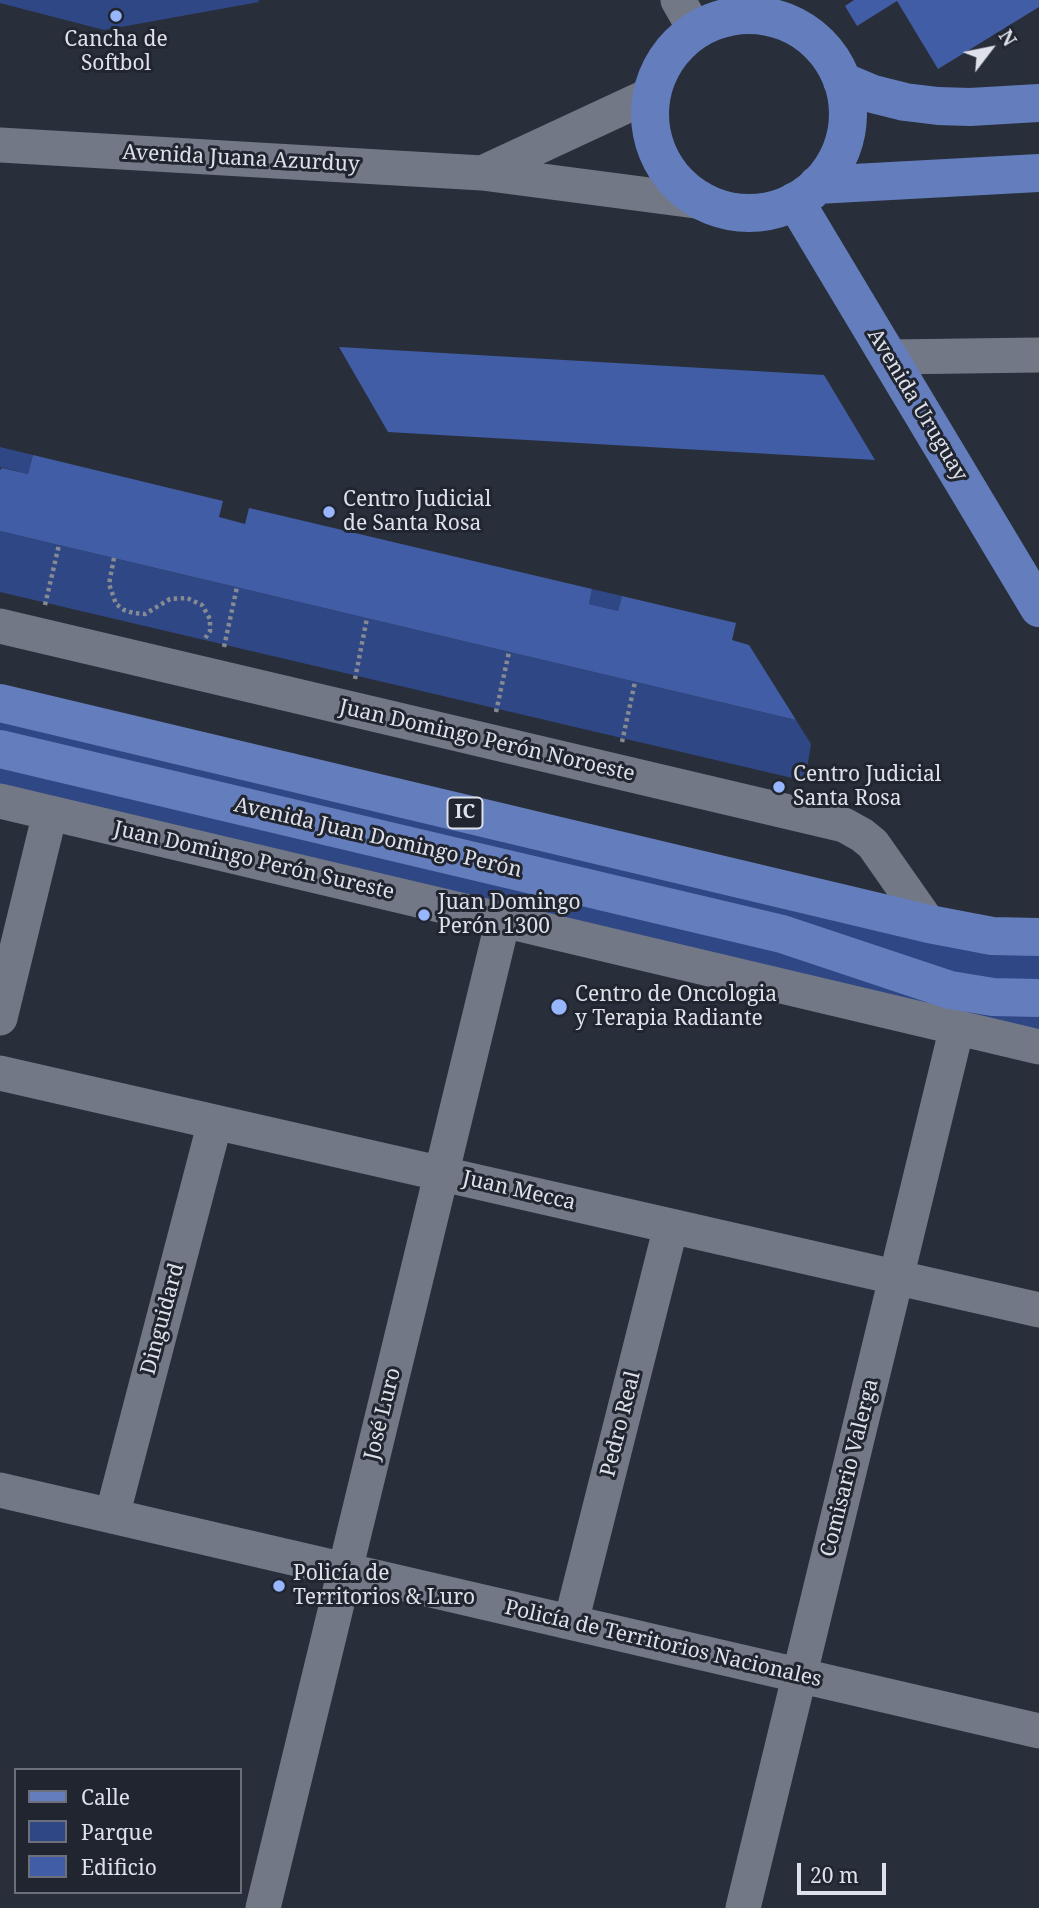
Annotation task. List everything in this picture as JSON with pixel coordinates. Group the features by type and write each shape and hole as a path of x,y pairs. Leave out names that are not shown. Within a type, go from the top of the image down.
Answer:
{"main road":[{"name":"Avenida Juana Azurduy","path":"686,15 710,22 741,15 757,15 789,23 816,41 827,53 842,81 846,97 846,130 836,160 828,174 806,193 781,208 750,212 718,208 704,202 690,193 668,170 654,142 650,110 652,94 686,15"},
{"path":"842,81 873,94 938,106 1039,103"},
{"name":"Avenida Juana Azurduy","path":"806,193 1039,173"},
{"name":"Avenida Uruguay","path":"806,193 889,357 1039,608"},
{"name":"Avenida Juan Domingo Perón","path":"0,703 929,924 992,936 1039,937"},
{"name":"Avenida Juan Domingo Perón","path":"0,749 782,933 950,990 993,997 1039,998"}],"street":[{"name":"Avenida Juana Azurduy","path":"482,173 652,94"},
{"name":"Avenida Juana Azurduy","path":"0,145 482,173 704,202"},
{"path":"889,357 1039,355"},
{"name":"Juan Domingo Perón Noroeste","path":"0,626 844,825 873,844 929,924"},
{"name":"Juan Domingo Perón Sureste","path":"0,801 1039,1047"},
{"path":"0,1018 50,813"},
{"name":"José Luro","path":"263,1908 503,920"},
{"name":"Comisario Valerga","path":"743,1908 957,1027"},
{"name":"Juan Mecca","path":"0,1073 1039,1310"},
{"name":"Dinguidard","path":"111,1516 215,1122"},
{"name":"Pedro Real","path":"571,1622 671,1226"},
{"name":"Policía de Territorios Nacionales","path":"0,1490 1039,1731"}],"path":[{"path":"44,610 59,545"},
{"path":"114,558 109,584 116,604 124,610 145,614 170,599 187,598 194,601 202,606 211,625 207,637 199,643"},
{"path":"223,653 237,587"},
{"path":"355,683 367,618"},
{"path":"495,716 509,652"},
{"path":"622,746 635,682"}],"green space":[{"name":"Cancha de Softbol","path":"0,0 259,2 104,30 0,3"},
{"path":"0,447 33,455 28,474 0,467"},
{"path":"0,531 796,720 811,744 805,781 0,592"},
{"path":"592,589 622,596 618,611 589,604"},
{"path":"0,719 1039,950 1039,982 993,982 0,735"},
{"path":"0,764 1039,1011 1039,1032 0,788"}],"building":[{"path":"854,0 1039,0 1039,7 938,69 897,1 857,26 845,6"},
{"path":"339,347 824,375 875,460 388,432"},
{"path":"33,455 223,501 219,517 245,524 249,508 592,589 589,604 618,611 622,596 736,623 732,640 749,645 796,720 0,531 0,470 2,468 28,474"}],"place":[{"name":"Cancha de Softbol","path":"116,16"},
{"name":"Centro Judicial de Santa Rosa","path":"329,512"},
{"name":"Centro Judicial Santa Rosa","path":"779,787"},
{"name":"Juan Domingo Perón 1300","path":"424,915"},
{"name":"Centro de Oncologia y Terapia Radiante","path":"559,1007"},
{"name":"Policía de Territorios & Luro","path":"279,1586"}]}
